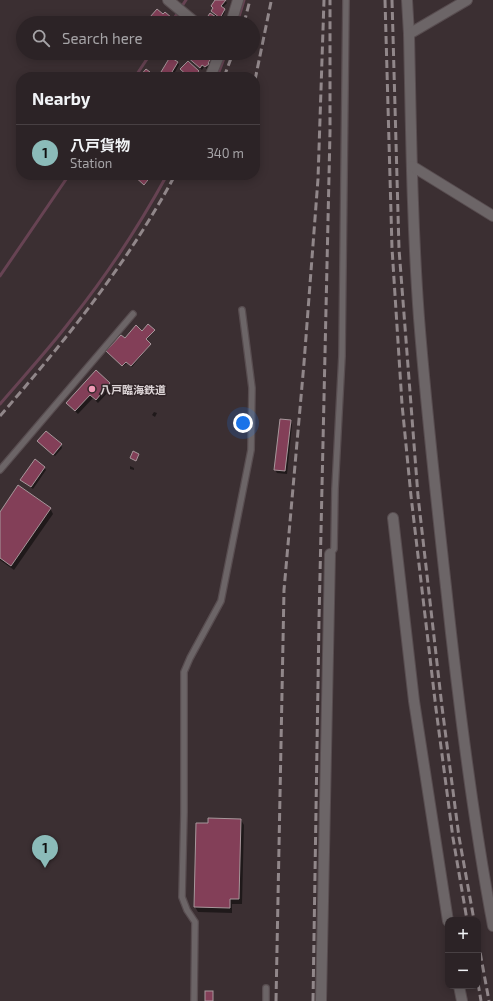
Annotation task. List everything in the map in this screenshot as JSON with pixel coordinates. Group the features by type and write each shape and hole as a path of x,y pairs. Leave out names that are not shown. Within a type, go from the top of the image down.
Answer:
{"street":[{"path":"168,0 187,16"},
{"path":"232,16 238,0"},
{"path":"407,0 412,166 419,316 435,495 456,683 479,851 493,926"},
{"path":"409,34 466,0"},
{"path":"212,72 217,60"},
{"path":"412,166 493,216"},
{"path":"393,518 414,701 447,917"},
{"path":"321,1001 330,554"},
{"path":"460,989 462,1001"}],"lane":[{"path":"330,554 334,549 335,488 342,356 346,0"},
{"path":"194,1001 195,922 187,910 182,897 184,814 184,672 221,601 251,450 252,388 242,310"},
{"path":"0,470 133,314"},
{"path":"266,988 266,1001"}],"building":[{"path":"215,0 226,0 221,6 225,9 221,16 217,16 211,11 213,8 211,6"},
{"path":"157,9 163,14 165,12 170,16 151,16"},
{"path":"168,60 175,60 178,62 172,72 161,72"},
{"path":"191,60 210,60 208,63 209,64 205,67 202,65 200,68"},
{"path":"188,61 199,71 183,72 180,69"},
{"path":"138,180 148,180 144,185"},
{"path":"148,324 155,330 146,339 151,344 131,366 126,362 122,366 106,351 121,335 125,338 136,325 142,331"},
{"name":"八戸臨海鉄道","path":"96,370 110,383 96,400 90,395 75,411 66,403"},
{"path":"280,419 291,420 285,471 274,470"},
{"path":"46,431 62,444 53,455 37,441"},
{"path":"133,451 139,454 136,461 130,458"},
{"path":"35,459 45,467 31,487 20,480"},
{"path":"18,485 51,508 11,566 0,558 0,512"},
{"path":"208,818 241,819 239,899 230,899 230,908 194,907 196,823 208,823"},
{"path":"205,991 213,991 213,1001 205,1001"}],"waterway":[{"path":"176,16 186,0"},
{"path":"239,16 244,0"},
{"path":"138,72 146,60"},
{"path":"219,72 223,60"},
{"path":"0,276 66,180"},
{"path":"0,404 54,341 97,286 134,231 164,180"}],"railway":[{"path":"246,16 250,0"},
{"path":"276,1001 284,590 304,363 318,179 324,0"},
{"path":"313,1001 319,620 330,132 330,0"},
{"path":"385,0 392,248 402,404 411,496 436,709 453,838 466,917"},
{"path":"392,0 399,249 418,496 442,707 459,837 473,917"},
{"path":"260,56 271,2"},
{"path":"226,72 230,60"},
{"path":"257,72 259,60"},
{"path":"0,416 72,330 116,270 157,208 172,180"},
{"path":"480,953 489,1001"},
{"path":"479,989 481,1001"}],"place":[{"name":"八戸臨海鉄道","path":"92,389"},
{"name":"八戸貨物","path":"45,868"}]}
